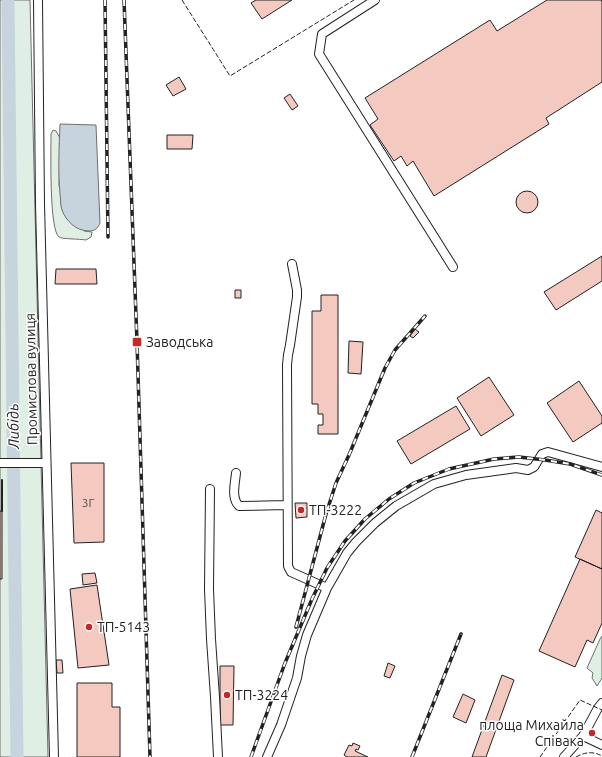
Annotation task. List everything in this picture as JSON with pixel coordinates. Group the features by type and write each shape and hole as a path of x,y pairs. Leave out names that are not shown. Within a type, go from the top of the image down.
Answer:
{"street":[{"name":"Промислова вулиця","path":"38,0 40,204 54,757"},
{"path":"375,0 322,34 320,54 453,267"},
{"path":"292,264 297,297 288,355 288,566 291,572 327,588"},
{"path":"267,757 281,725 297,678 307,635 327,588 347,553 356,542 396,506 434,484 466,475 516,468 528,470 534,467 542,454 548,452 602,467"},
{"path":"0,463 46,463"},
{"path":"236,473 234,497 235,502 239,506 287,505"},
{"path":"210,489 210,639 218,757"},
{"path":"564,757 583,736 602,703"},
{"path":"583,736 602,745"}],"green space":[{"path":"0,0 30,0 48,757 0,757"},
{"path":"53,130 56,131 60,138 59,186 84,231 92,232 91,237 86,240 60,238 56,231 51,188 51,134"},
{"path":"602,636 602,678 597,686 592,678 593,673 587,668"}],"shaded area":[{"path":"60,124 96,125 100,223 95,230 84,231 72,225 66,218 61,208 59,185"}],"building":[{"path":"256,0 292,0 262,19 251,3"},
{"path":"547,0 601,0 602,82 546,118 549,124 434,196 413,161 407,166 401,156 394,161 370,125 378,119 365,98 490,20 497,31"},
{"path":"179,77 186,89 173,96 166,85"},
{"path":"290,94 298,106 292,110 284,98"},
{"path":"167,135 193,135 192,149 167,149"},
{"path":"527,191 531,192 537,198 537,206 531,212 527,213 523,212 517,206 516,202 517,198 523,192"},
{"path":"602,256 602,281 556,310 544,292"},
{"path":"56,269 96,269 97,284 55,284"},
{"path":"235,290 241,290 241,298 235,298"},
{"path":"321,295 338,295 338,434 318,434 318,425 323,425 323,414 318,414 318,404 312,404 312,311 321,311"},
{"path":"415,329 419,332 413,338 410,336"},
{"path":"349,341 363,342 361,374 348,373"},
{"path":"489,377 514,415 481,436 457,398"},
{"path":"579,381 602,416 602,423 573,442 547,403"},
{"path":"456,406 470,429 411,464 397,441"},
{"path":"71,463 104,463 104,542 74,543"},
{"name":"ТП-3222","path":"295,503 307,503 307,517 296,518"},
{"path":"596,510 602,513 602,569 575,557"},
{"path":"0,511 2,511 2,579 0,579"},
{"path":"580,559 602,569 602,623 593,643 587,640 575,667 539,651"},
{"path":"95,573 97,583 83,585 82,574"},
{"name":"ТП-5143","path":"97,585 109,665 78,668 70,589"},
{"path":"56,660 62,660 63,673 57,673"},
{"path":"388,663 395,666 390,678 384,676"},
{"name":"ТП-3224","path":"220,666 234,666 233,725 220,725"},
{"path":"502,675 514,680 486,757 472,757"},
{"path":"77,683 112,683 112,707 120,707 120,757 77,757"},
{"path":"463,694 475,700 466,723 453,717"},
{"path":"353,743 360,746 358,750 356,749 355,751 368,757 347,757 344,755 349,745 352,746"}],"waterway":[{"name":"Либідь","path":"8,0 17,757"}],"railway":[{"path":"105,0 108,237"},
{"path":"124,0 137,342 150,757"},
{"path":"296,627 326,514 336,483 385,368 395,350 425,316"},
{"path":"251,757 285,663 327,568 345,541 365,519 389,499 414,483 449,469 494,459 519,457 545,460 570,464 602,475"},
{"path":"412,757 461,634"}],"fence":[{"path":"182,0 230,76 354,0"},
{"path":"540,757 580,700 602,710"},
{"path":"576,757 589,753 595,753 602,756"}],"wall":[{"path":"2,480 2,511"}],"place":[{"name":"Заводська","path":"137,342"},
{"name":"ТП-3222","path":"301,510"},
{"name":"ТП-5143","path":"89,627"},
{"name":"ТП-3224","path":"227,695"},
{"name":"площа Михайла Співака","path":"592,733"}]}
